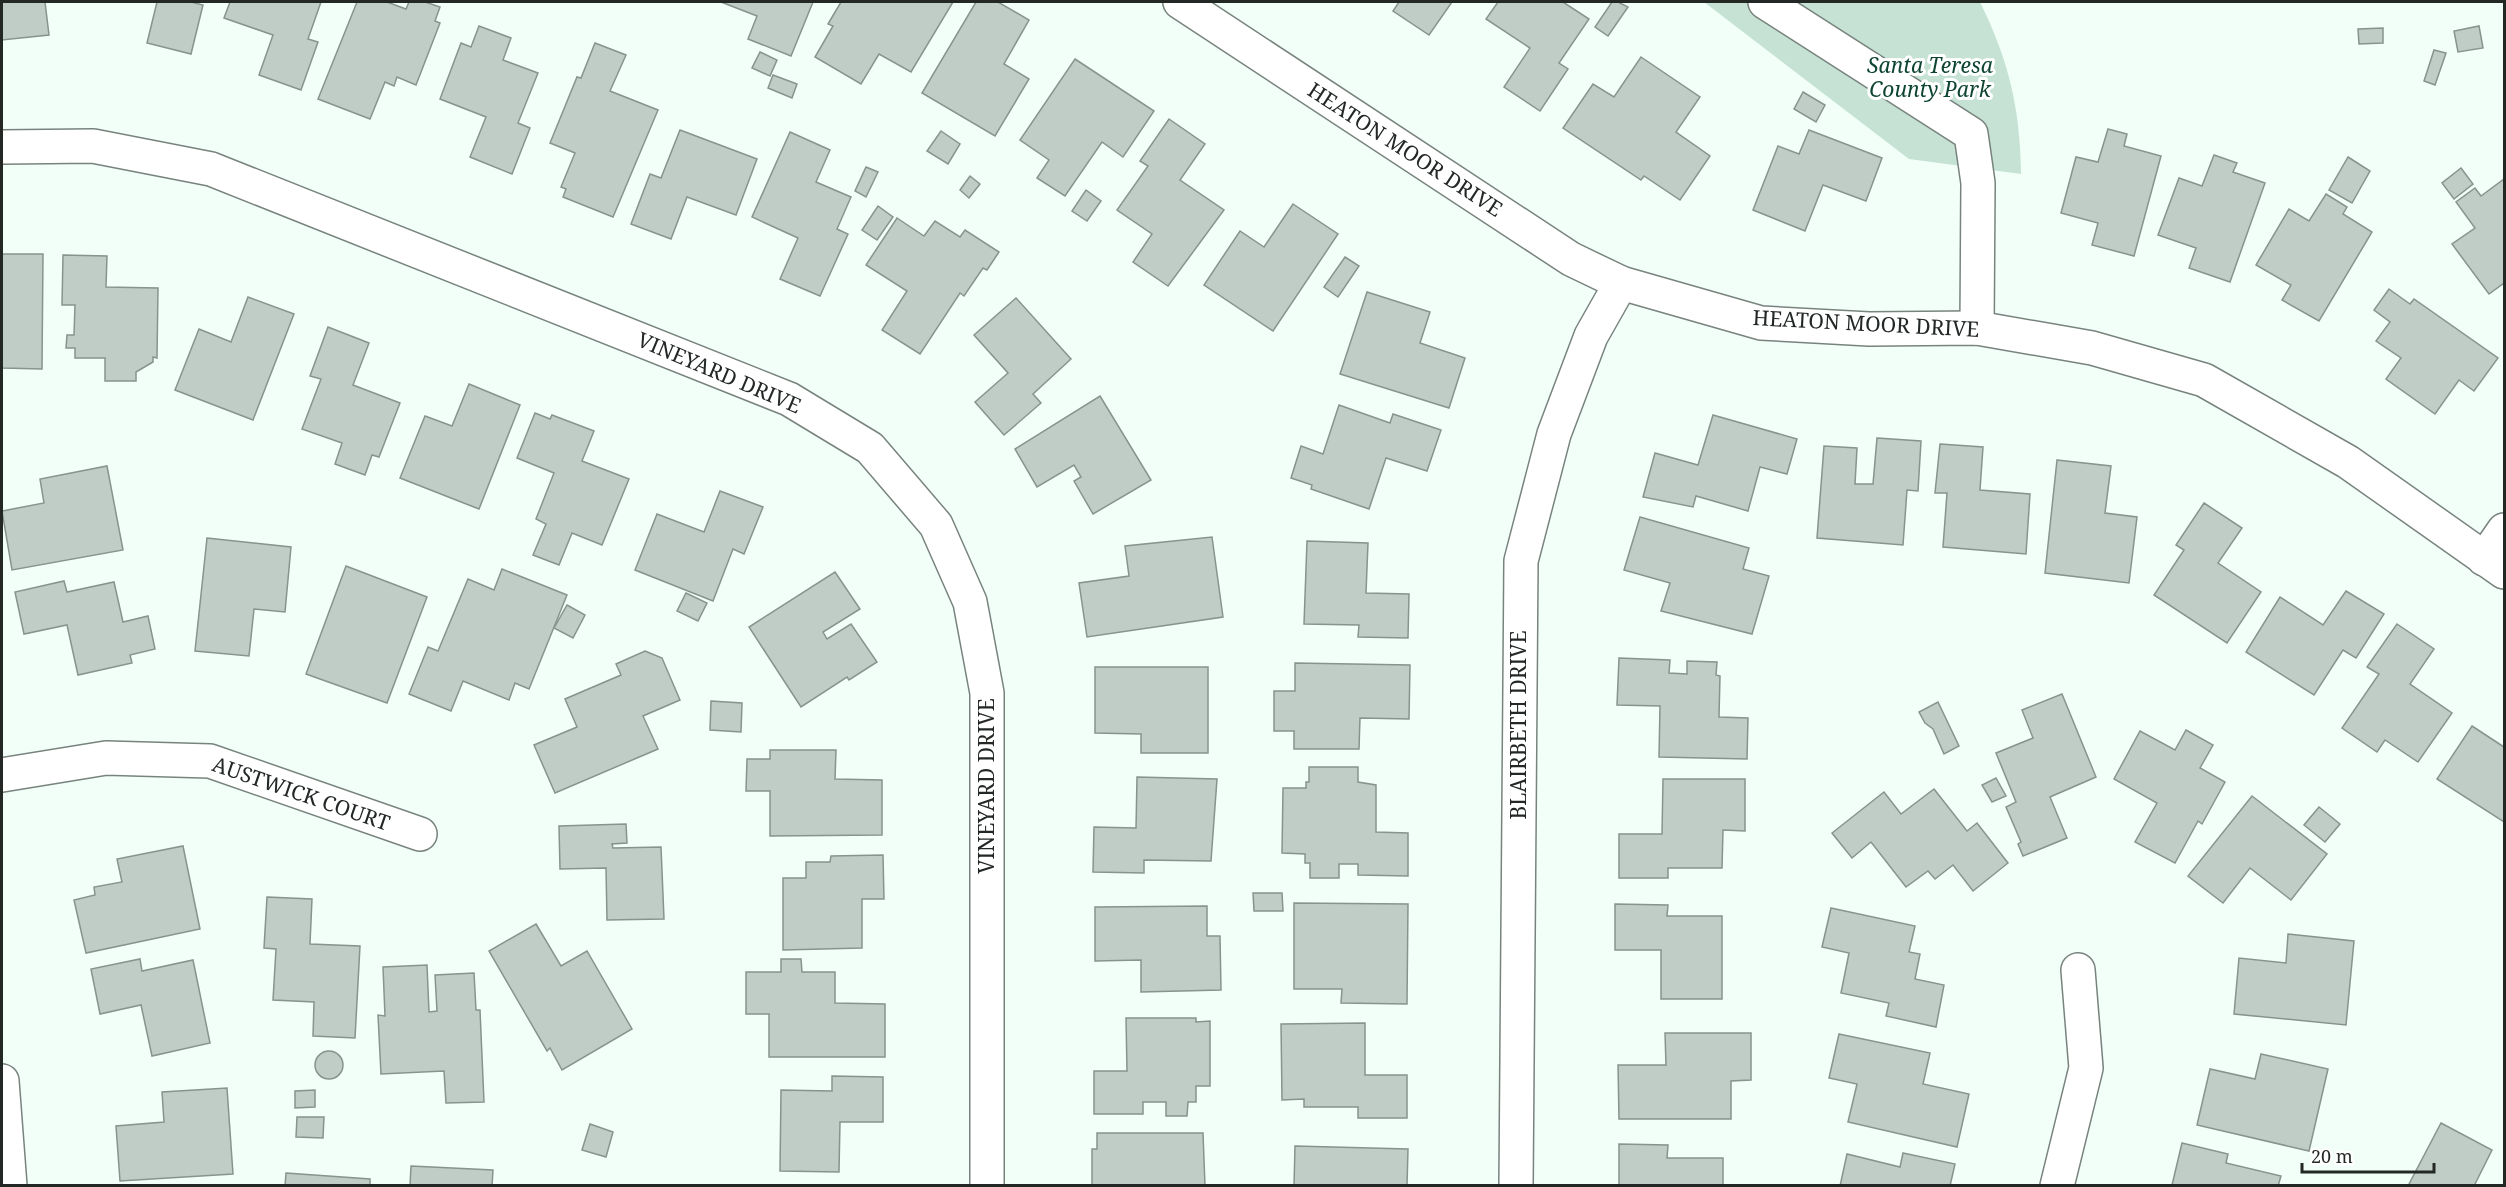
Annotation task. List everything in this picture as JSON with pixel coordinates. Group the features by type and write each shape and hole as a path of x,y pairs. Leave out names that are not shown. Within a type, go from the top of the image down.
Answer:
{"street":[{"name":"HEATON MOOR DRIVE","path":"1180,2 1572,259 1621,283 1761,323 1869,329 1977,328 2092,348 2204,380 2348,462 2494,566"},
{"path":"1765,2 1971,134 1978,183 1977,328"},
{"name":"VINEYARD DRIVE","path":"2,147 93,146 211,169 789,399 870,448 936,525 970,602 987,693 987,1185"},
{"name":"BLAIRBETH DRIVE","path":"1516,1185 1521,561 1554,434 1591,336 1621,283"},
{"path":"2494,566 2505,530"},
{"name":"AUSTWICK COURT","path":"2,775 106,758 210,761 420,834"},
{"path":"2057,1185 2086,1068 2078,970"},
{"path":"2,1081 10,1185"}],"green space":[{"name":"Santa Teresa County Park","path":"1704,2 1980,2 1998,44 2011,85 2018,128 2021,174 1909,159"}],"building":[{"path":"2,2 45,2 49,35 2,40"},
{"path":"157,2 191,2 203,5 191,54 147,43"},
{"path":"230,2 321,2 308,39 318,42 301,90 259,75 273,35 224,18"},
{"path":"357,2 387,2 406,9 409,2 425,2 440,7 435,21 440,23 416,85 397,77 394,86 385,82 370,119 318,99"},
{"path":"721,2 813,2 791,56 748,39 757,16"},
{"path":"841,2 953,2 911,72 879,54 861,84 815,57 833,26 828,24"},
{"path":"976,2 998,2 1029,20 1004,64 1029,79 995,136 922,93"},
{"path":"1399,2 1452,2 1429,35 1393,11"},
{"path":"1498,2 1563,2 1589,19 1559,63 1568,69 1540,111 1504,87 1530,48 1486,19"},
{"path":"1612,2 1628,7 1608,36 1595,27"},
{"path":"479,26 511,38 503,60 538,73 518,123 530,128 512,174 470,157 486,117 440,99 461,43 471,47"},
{"path":"2479,26 2483,48 2458,52 2454,31"},
{"path":"2383,28 2383,43 2359,44 2358,29"},
{"path":"595,43 626,55 610,91 658,110 613,217 563,197 566,189 561,187 575,153 550,143 577,77 581,78"},
{"path":"2434,50 2446,53 2435,85 2424,81"},
{"path":"760,52 777,60 770,76 752,68"},
{"path":"1641,57 1700,97 1676,132 1710,156 1680,200 1644,176 1641,180 1563,128 1593,84 1614,97"},
{"path":"1075,59 1154,111 1123,157 1102,142 1065,196 1037,178 1049,160 1020,140"},
{"path":"773,75 797,84 792,98 768,88"},
{"path":"1803,92 1825,105 1816,122 1794,109"},
{"path":"1169,119 1205,144 1180,180 1224,210 1168,286 1133,262 1152,234 1117,210 1148,166 1140,161"},
{"path":"2108,129 2127,134 2124,146 2161,156 2134,256 2092,245 2098,223 2061,213 2076,157 2098,162"},
{"path":"680,130 757,159 736,215 687,197 671,239 631,224 650,174 661,178"},
{"path":"1809,130 1882,158 1866,201 1823,185 1805,231 1753,210 1778,146 1799,154"},
{"path":"941,131 960,144 948,164 927,151"},
{"path":"790,132 830,150 816,182 851,197 837,229 848,234 820,296 780,279 798,238 752,217"},
{"path":"2214,155 2237,163 2233,172 2265,183 2230,282 2189,268 2196,248 2158,235 2179,178 2202,186"},
{"path":"2348,157 2370,171 2352,203 2329,190"},
{"path":"866,167 878,172 866,197 855,191"},
{"path":"2461,168 2473,184 2454,199 2442,183"},
{"path":"970,176 980,184 969,198 960,190"},
{"path":"2504,179 2504,283 2489,294 2452,244 2475,228 2456,202 2475,188 2481,196"},
{"path":"1086,190 1101,201 1087,221 1072,211"},
{"path":"2326,194 2347,207 2343,214 2372,232 2319,321 2282,300 2291,285 2256,265 2289,209 2309,221"},
{"path":"1293,204 1338,234 1273,331 1204,285 1240,231 1264,247"},
{"path":"878,206 893,217 877,240 862,230"},
{"path":"897,218 924,236 935,221 960,237 965,230 999,252 987,270 983,268 964,296 960,293 920,354 882,330 907,291 866,265"},
{"path":"2,254 43,254 42,369 2,368"},
{"path":"63,255 107,256 106,287 158,288 157,358 153,357 153,362 136,372 136,381 105,381 105,358 75,358 75,348 66,348 67,335 74,335 75,305 62,305"},
{"path":"1345,257 1359,266 1338,297 1324,287"},
{"path":"2389,289 2410,304 2414,299 2498,358 2474,391 2459,380 2435,414 2386,379 2401,358 2376,341 2390,322 2374,310"},
{"path":"1367,292 1430,312 1420,343 1465,358 1449,408 1340,374"},
{"path":"248,297 294,314 253,420 175,390 199,329 231,342"},
{"path":"1016,298 1071,359 1033,394 1041,403 1004,435 975,402 1008,373 974,335"},
{"path":"328,327 369,343 353,385 400,403 379,457 372,455 365,475 335,464 342,443 302,429 321,379 310,376"},
{"path":"469,384 520,405 479,509 400,478 425,416 452,426"},
{"path":"1100,396 1151,480 1093,514 1074,481 1081,477 1074,465 1037,487 1015,449"},
{"path":"1339,405 1390,423 1393,414 1441,430 1427,471 1386,458 1369,509 1311,489 1312,485 1291,478 1301,446 1323,454"},
{"path":"535,413 550,419 552,415 594,431 582,461 629,479 602,545 572,533 559,565 533,555 546,524 536,519 554,473 517,458"},
{"path":"1713,415 1797,439 1787,474 1760,467 1748,511 1696,496 1693,507 1643,497 1655,453 1698,465"},
{"path":"1877,438 1921,441 1918,491 1907,490 1903,545 1817,538 1824,446 1857,448 1855,484 1873,484"},
{"path":"1940,444 1983,447 1980,490 2030,494 2026,554 1943,547 1947,493 1935,493"},
{"path":"2057,460 2111,466 2105,513 2137,517 2129,583 2045,573"},
{"path":"107,466 123,550 12,570 2,511 44,503 40,479"},
{"path":"720,491 763,507 744,554 733,549 713,601 635,570 657,514 704,532"},
{"path":"2204,503 2242,528 2218,563 2261,592 2227,643 2154,595 2184,550 2176,545"},
{"path":"1640,517 1749,548 1743,569 1769,576 1752,634 1661,611 1670,583 1624,570"},
{"path":"1212,537 1223,617 1087,637 1079,583 1129,576 1125,546"},
{"path":"207,538 291,547 285,612 254,609 249,656 195,651"},
{"path":"1307,541 1368,543 1366,593 1409,594 1408,638 1358,637 1359,625 1304,624"},
{"path":"346,566 427,597 387,703 306,674"},
{"path":"502,569 567,595 529,689 515,683 509,700 463,681 451,711 409,694 428,647 438,651 468,579 494,590"},
{"path":"835,572 860,609 823,632 827,639 851,624 877,662 849,680 847,677 801,707 749,627"},
{"path":"64,581 67,592 114,582 123,622 148,616 155,649 130,655 132,663 78,675 67,625 24,634 15,592"},
{"path":"2346,591 2384,614 2356,658 2343,650 2314,695 2246,652 2280,597 2323,625"},
{"path":"686,593 707,603 698,621 677,611"},
{"path":"567,605 585,615 573,638 554,628"},
{"path":"2397,624 2434,649 2410,684 2452,713 2418,762 2385,740 2377,752 2342,728 2379,674 2367,667"},
{"path":"645,651 662,658 680,700 643,716 658,749 555,793 534,745 577,727 565,699 621,675 616,664"},
{"path":"1619,658 1670,660 1669,673 1687,674 1687,661 1717,662 1716,675 1720,676 1719,717 1748,718 1747,759 1659,757 1660,706 1617,705"},
{"path":"1295,663 1410,665 1409,719 1360,718 1359,749 1294,749 1294,731 1274,731 1274,691 1295,691"},
{"path":"1095,667 1208,667 1208,753 1141,753 1141,734 1095,733"},
{"path":"2062,694 2096,777 2050,797 2067,838 2023,856 2018,844 2021,842 2006,807 2016,802 1996,753 2033,738 2022,710"},
{"path":"711,701 742,703 741,732 710,730"},
{"path":"1938,702 1959,746 1944,754 1933,729 1925,723 1919,712"},
{"path":"2472,726 2504,747 2504,822 2437,779"},
{"path":"2186,730 2213,745 2200,768 2225,782 2202,824 2198,821 2175,863 2135,842 2157,803 2114,779 2140,731 2175,750"},
{"path":"770,750 836,750 835,779 882,780 882,835 770,836 770,791 746,791 747,759 770,759"},
{"path":"1309,767 1358,767 1358,782 1376,785 1376,832 1408,833 1408,876 1358,875 1358,864 1339,864 1339,878 1310,878 1310,863 1305,863 1305,854 1282,853 1283,788 1306,788 1306,782 1309,782"},
{"path":"1137,777 1217,779 1211,861 1144,860 1144,873 1093,872 1094,827 1136,828"},
{"path":"1996,778 2006,796 1992,802 1982,785"},
{"path":"1663,779 1745,779 1745,831 1723,830 1722,868 1668,868 1668,878 1619,878 1619,834 1662,834"},
{"path":"1934,789 1967,831 1977,823 2008,863 1973,891 1953,865 1935,879 1928,871 1906,887 1871,842 1852,858 1832,833 1884,792 1901,814"},
{"path":"2252,796 2327,854 2291,900 2250,868 2223,903 2188,876"},
{"path":"2319,807 2340,824 2325,842 2304,825"},
{"path":"626,824 627,843 612,844 613,848 661,847 664,919 607,920 606,868 560,869 559,826"},
{"path":"183,846 200,929 86,953 74,900 95,895 94,887 122,882 117,859"},
{"path":"883,855 884,899 862,899 862,948 783,950 783,878 806,878 806,862 830,862 831,856"},
{"path":"1253,893 1282,893 1283,911 1254,911"},
{"path":"267,897 312,899 310,944 360,946 355,1038 313,1036 314,1002 273,1000 276,949 264,948"},
{"path":"1294,903 1408,904 1407,1004 1341,1003 1342,989 1294,989"},
{"path":"1615,904 1668,905 1667,916 1722,916 1722,999 1661,999 1661,950 1615,950"},
{"path":"1207,906 1207,936 1220,936 1221,990 1141,992 1141,960 1095,961 1095,907"},
{"path":"1831,908 1915,926 1909,952 1920,954 1915,979 1944,985 1936,1027 1886,1016 1889,1003 1841,993 1849,953 1822,947"},
{"path":"536,924 561,966 587,951 632,1029 562,1070 550,1048 547,1051 489,951"},
{"path":"2288,934 2354,941 2346,1025 2234,1014 2239,958 2286,963"},
{"path":"140,959 142,971 193,960 210,1043 152,1056 141,1005 100,1014 91,969"},
{"path":"781,959 801,959 802,972 835,972 835,1003 885,1004 885,1057 769,1057 769,1014 746,1014 746,972 781,972"},
{"path":"427,965 429,1012 437,1011 435,975 474,973 476,1010 480,1010 484,1102 446,1103 444,1071 381,1074 378,1015 385,1016 383,967"},
{"path":"1126,1018 1196,1018 1196,1022 1210,1021 1210,1086 1196,1086 1196,1102 1188,1102 1187,1116 1166,1116 1166,1102 1143,1102 1143,1114 1094,1114 1094,1071 1127,1071"},
{"path":"1365,1023 1365,1075 1407,1075 1407,1118 1358,1118 1358,1107 1304,1107 1304,1099 1282,1100 1281,1024"},
{"path":"1665,1033 1751,1033 1751,1080 1731,1081 1731,1119 1619,1119 1618,1065 1666,1065"},
{"path":"1839,1034 1930,1053 1923,1084 1969,1094 1957,1147 1848,1122 1857,1084 1829,1078"},
{"path":"329,1051 339,1055 343,1065 339,1075 329,1079 319,1075 315,1065 319,1055"},
{"path":"2261,1054 2328,1069 2309,1151 2197,1125 2210,1069 2255,1079"},
{"path":"832,1076 883,1077 883,1122 840,1122 839,1172 780,1171 781,1090 832,1091"},
{"path":"227,1088 233,1174 120,1181 116,1126 164,1122 162,1092"},
{"path":"315,1090 315,1107 295,1108 295,1091"},
{"path":"297,1117 324,1117 323,1138 296,1137"},
{"path":"2441,1123 2492,1150 2474,1186 2408,1186"},
{"path":"590,1124 613,1132 606,1157 582,1150"},
{"path":"1097,1133 1203,1133 1205,1186 1092,1186 1092,1149 1097,1149"},
{"path":"2182,1143 2228,1154 2226,1163 2281,1176 2278,1186 2172,1185"},
{"path":"1619,1144 1668,1145 1667,1158 1723,1158 1723,1186 1619,1186"},
{"path":"1295,1146 1408,1149 1407,1186 1294,1186"},
{"path":"1903,1153 1955,1164 1950,1186 1840,1186 1847,1154 1900,1167"},
{"path":"411,1166 493,1170 492,1186 410,1186"},
{"path":"286,1173 370,1179 370,1186 285,1186"}]}
